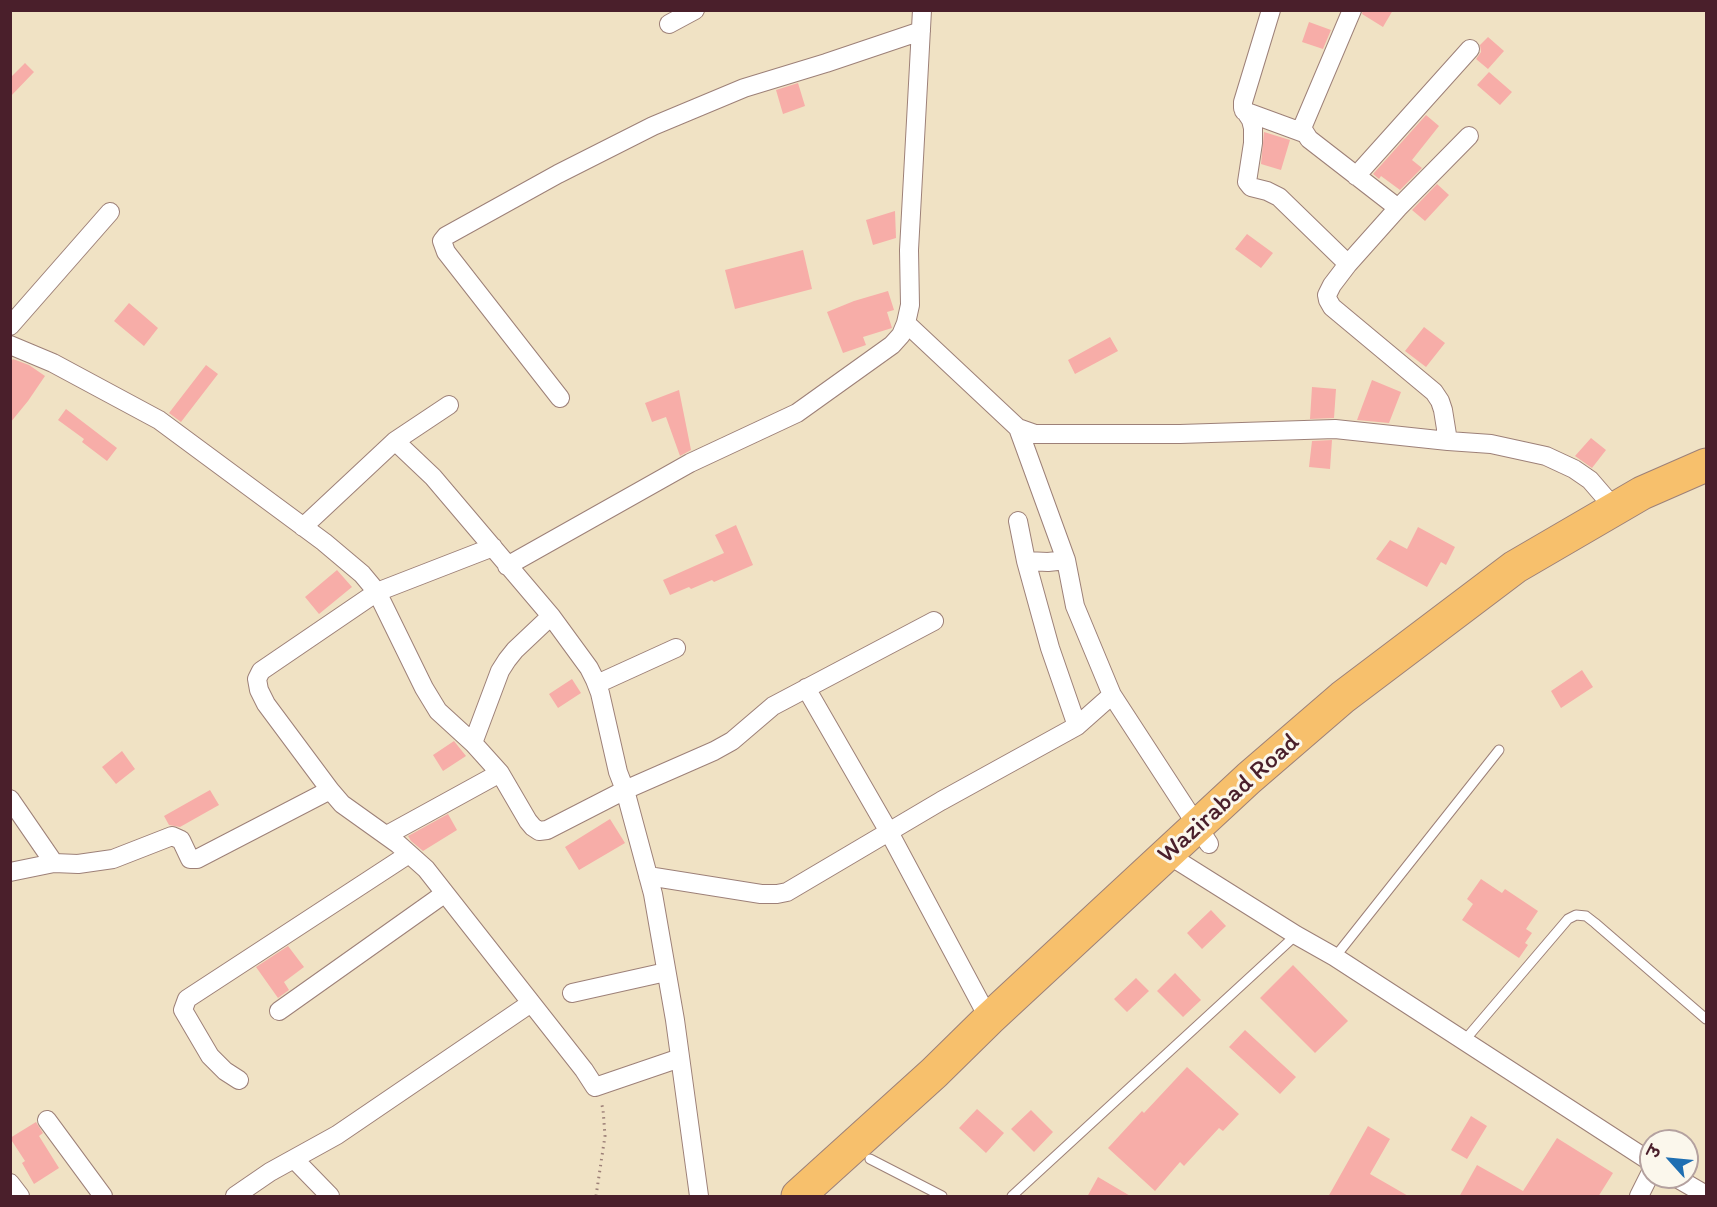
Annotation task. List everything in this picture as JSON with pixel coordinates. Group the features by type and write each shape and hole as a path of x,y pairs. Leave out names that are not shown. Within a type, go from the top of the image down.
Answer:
{"highway":[{"name":"Wazirabad Road","path":"829,1197 1190,848 1249,778 1353,690 1515,567 1642,493 1707,465"},
{"name":"Wazirabad Road","path":"798,1197 934,1073 989,1019 1190,848 1274,784 1405,670 1536,576 1674,499 1707,488"}],"street":[{"path":"669,24 695,10"},
{"path":"507,566 675,471 797,412 892,345 901,334 910,305 909,250 922,10"},
{"path":"1271,10 1243,102 1244,111 1251,120 1253,128 1248,185 1279,197 1348,264"},
{"path":"1304,133 1302,128 1304,122 1352,10"},
{"path":"560,398 446,252 442,241 446,236 558,174 653,126 744,88 921,31"},
{"path":"1356,176 1470,48"},
{"path":"1244,111 1304,133 1398,208"},
{"path":"1448,441 1443,410 1434,392 1332,307 1328,300 1328,290 1398,208 1469,136"},
{"path":"10,326 110,212"},
{"path":"906,323 1018,428 1035,434 1180,434 1335,429 1491,444 1546,456 1574,469 1590,480 1615,509"},
{"path":"10,345 53,363 159,420 349,563 377,592 438,711 473,743 500,773 528,821 539,831 547,830 625,790 714,751 732,741 773,706 934,621"},
{"path":"303,527 395,441 449,405"},
{"path":"1018,428 1066,560 1075,606 1112,695 1190,848 1296,935 1335,957 1639,1154"},
{"path":"395,441 433,477 551,616 589,668 597,684 618,772 653,894 680,1058 699,1197"},
{"path":"1018,521 1026,561 1050,648 1077,726"},
{"path":"493,547 377,592 261,670 257,680 259,690 266,704 330,790 352,812 387,835 426,869 595,1087 680,1058"},
{"path":"1026,561 1066,560"},
{"path":"473,743 500,671 514,650 551,616"},
{"path":"597,684 676,648"},
{"path":"806,688 889,832 989,1019"},
{"path":"648,876 761,894 788,892 941,801 1077,726 1112,695"},
{"path":"387,835 500,773"},
{"path":"10,872 54,863 78,864 113,859 172,836 181,840 190,859 197,859 330,790"},
{"path":"10,799 54,863"},
{"path":"239,1080 225,1071 210,1056 183,1010 187,999 409,854"},
{"path":"279,1011 444,894"},
{"path":"572,993 666,972"},
{"path":"235,1197 260,1190 294,1159 338,1136 531,1003"},
{"path":"47,1120 103,1197"},
{"path":"294,1159 330,1197"},
{"path":"10,1183 20,1197"}],"lane":[{"path":"1335,957 1499,750"},
{"path":"1464,1041 1568,919 1576,915 1586,916 1595,923 1707,1020"},
{"path":"1012,1197 1296,935"},
{"path":"870,1159 942,1197"}],"path":[{"path":"595,1087 603,1109 605,1136 596,1197"}],"building":[{"path":"1363,10 1393,10 1383,27 1362,14"},
{"path":"1309,22 1331,30 1323,49 1302,42"},
{"path":"1488,37 1504,51 1488,69 1476,59 1481,52 1480,45"},
{"path":"25,63 34,72 10,97 10,78"},
{"path":"1489,72 1512,92 1500,105 1477,85"},
{"path":"798,83 805,106 783,114 776,90"},
{"path":"1426,115 1439,126 1412,160 1422,168 1400,190 1381,176 1379,179 1373,174"},
{"path":"1264,132 1290,140 1281,170 1261,164"},
{"path":"1437,184 1449,195 1425,221 1412,210"},
{"path":"895,211 896,238 873,245 866,220"},
{"path":"1247,234 1273,253 1261,268 1235,249"},
{"path":"803,250 812,289 735,309 725,270"},
{"path":"888,291 894,310 887,312 892,328 863,337 866,345 843,353 827,312"},
{"path":"129,303 158,328 144,346 114,321"},
{"path":"1424,327 1445,343 1426,367 1405,351"},
{"path":"1110,337 1118,351 1075,374 1068,360"},
{"path":"13,359 29,365 45,376 10,423 10,363"},
{"path":"206,365 218,374 181,422 169,413"},
{"path":"1372,380 1401,392 1389,423 1357,420"},
{"path":"1312,387 1336,389 1334,418 1310,419"},
{"path":"679,390 691,450 680,456 666,417 652,422 645,403"},
{"path":"66,409 117,448 107,461 82,442 84,439 58,420"},
{"path":"1591,438 1606,450 1592,468 1575,456"},
{"path":"1332,440 1330,469 1309,467 1312,441"},
{"path":"736,525 753,565 714,582 712,580 670,595 663,580 724,553 715,535"},
{"path":"1418,527 1455,547 1446,565 1441,562 1427,587 1376,559 1390,540 1407,549"},
{"path":"337,570 352,587 319,614 305,597"},
{"path":"1582,670 1593,687 1561,708 1551,691"},
{"path":"572,679 581,693 558,708 549,694"},
{"path":"454,741 466,756 443,771 433,755"},
{"path":"122,751 135,769 116,784 102,767"},
{"path":"210,790 219,805 180,827 169,825 164,816"},
{"path":"448,814 457,830 423,851 411,841 408,836"},
{"path":"610,819 625,843 579,870 565,847"},
{"path":"1481,879 1502,893 1505,889 1538,911 1526,929 1532,933 1525,943 1528,945 1519,958 1462,920 1473,904 1467,899"},
{"path":"1211,910 1226,926 1202,949 1187,933"},
{"path":"288,946 304,967 284,982 289,990 278,998 256,967"},
{"path":"1293,965 1348,1021 1315,1053 1260,998"},
{"path":"1175,973 1201,1000 1183,1017 1157,991"},
{"path":"1136,978 1149,991 1127,1012 1114,999"},
{"path":"1245,1030 1296,1077 1280,1094 1229,1047"},
{"path":"1187,1067 1239,1114 1223,1131 1219,1128 1184,1166 1180,1162 1155,1191 1108,1148"},
{"path":"977,1109 1004,1133 986,1153 959,1128"},
{"path":"1031,1110 1053,1132 1034,1152 1011,1129"},
{"path":"1471,1116 1487,1126 1467,1159 1451,1150"},
{"path":"36,1122 43,1133 39,1136 59,1168 34,1184 22,1163 25,1161 10,1138"},
{"path":"1368,1126 1390,1139 1370,1174 1410,1197 1328,1197"},
{"path":"1557,1138 1613,1173 1598,1197 1459,1197 1477,1165 1523,1191"},
{"path":"1098,1177 1132,1197 1087,1197"}]}
